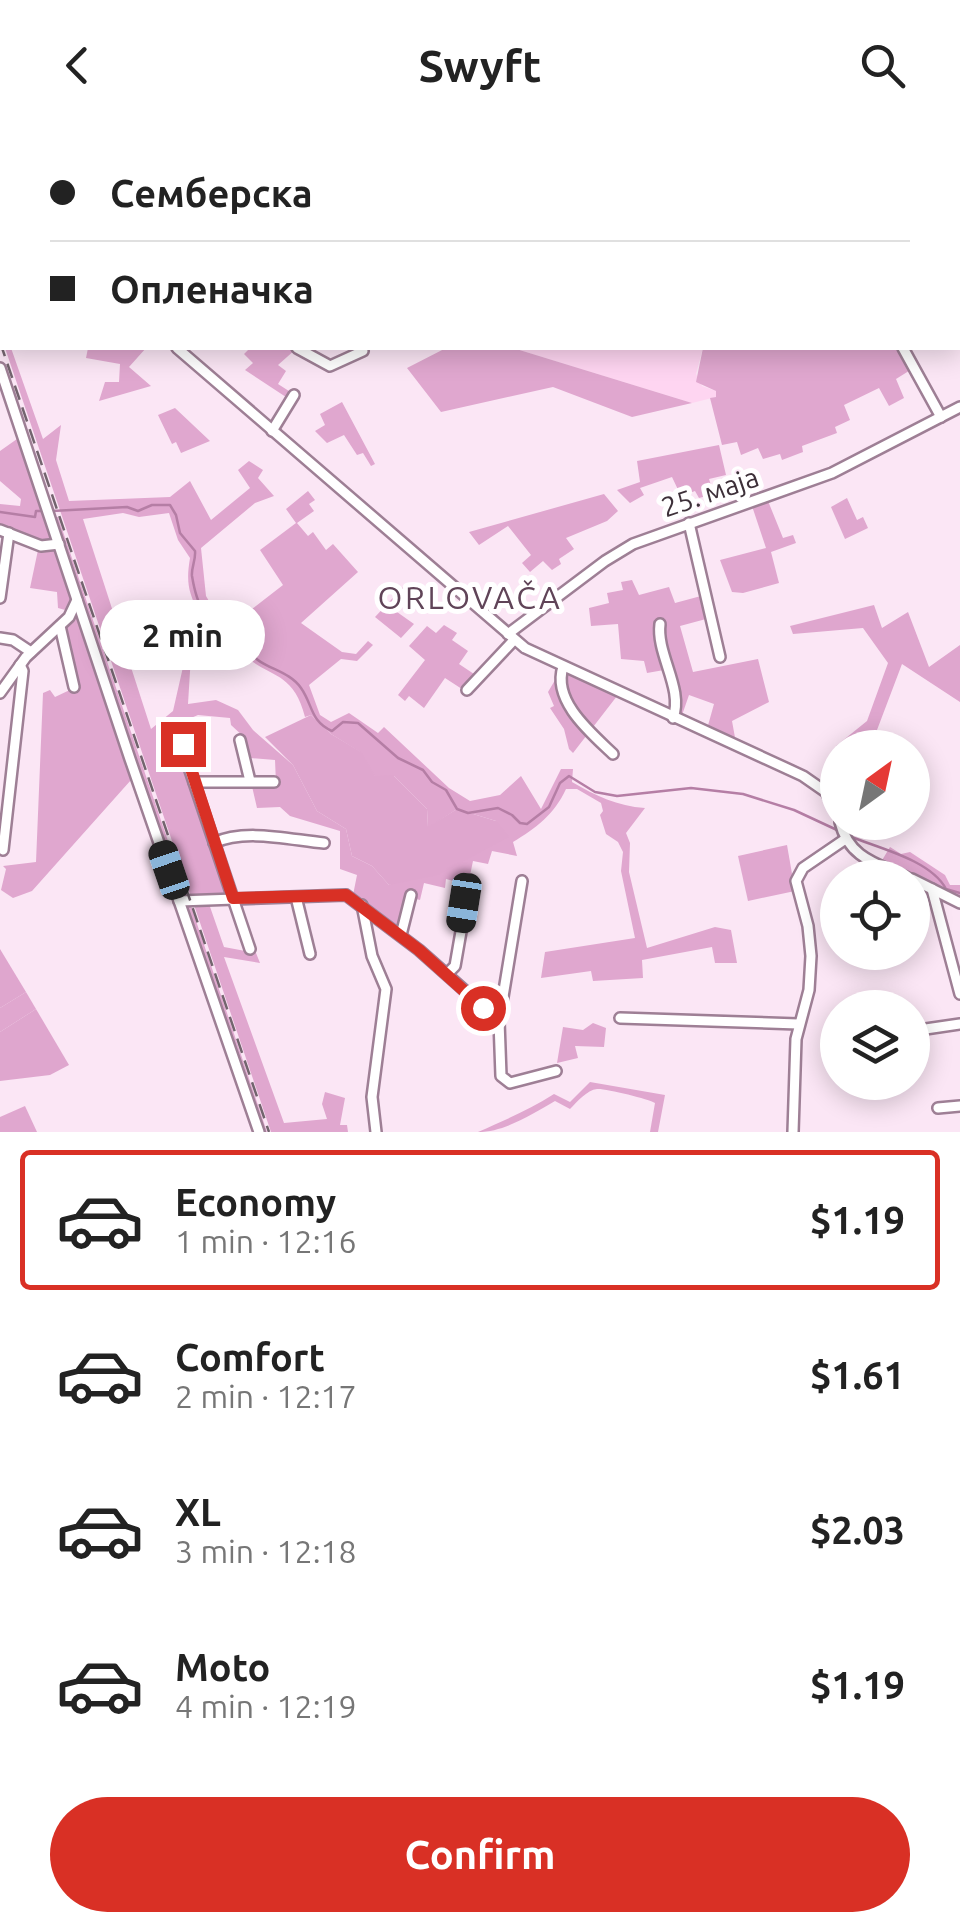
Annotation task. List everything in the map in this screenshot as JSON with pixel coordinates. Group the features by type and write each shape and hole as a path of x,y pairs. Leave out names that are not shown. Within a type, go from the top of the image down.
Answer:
{"street":[{"path":"179,350 511,637 563,667 803,776 820,788"},
{"path":"301,350 330,366 363,350"},
{"path":"903,350 941,417"},
{"path":"0,368 260,1132"},
{"path":"272,431 294,395"},
{"name":"25. маја","path":"467,690 511,637 620,550 832,473 960,408"},
{"path":"688,523 720,657"},
{"path":"0,598 4,532 46,547 59,544"},
{"path":"0,694 31,652 60,626 78,599"},
{"path":"660,624 659,636 676,703 673,718"},
{"path":"60,626 74,686"},
{"path":"0,638 13,640 31,652"},
{"path":"3,850 23,670 20,665"},
{"path":"563,667 562,683 574,713 613,754"},
{"path":"176,730 250,950"},
{"path":"240,740 250,781"},
{"path":"194,782 274,782"},
{"path":"214,843 224,838 263,837 324,843"},
{"path":"793,1132 798,1024 809,990 811,956 796,880 803,868 841,840"},
{"path":"846,840 871,860"},
{"path":"448,974 455,966 470,880"},
{"path":"522,881 500,1022 503,1078 510,1082 556,1071"},
{"path":"932,889 960,903"},
{"path":"932,889 960,994"},
{"path":"179,901 339,894 362,904 401,935 500,1022"},
{"path":"401,935 411,894"},
{"path":"296,896 310,954"},
{"path":"362,904 372,956 386,989 372,1097 376,1132"},
{"path":"620,1018 798,1024"},
{"path":"930,1028 960,1024"},
{"path":"938,1108 960,1106"}],"shaded area":[{"path":"6,350 12,350 43,439 61,425 56,460 69,501 170,497 190,481 211,520 250,488 238,470 249,461 263,470 258,478 274,496 255,503 201,548 206,596 213,608 252,609 283,585 260,550 296,523 286,509 308,491 315,500 309,504 314,511 297,523 308,536 313,532 326,550 333,544 358,572 301,623 342,652 356,654 368,641 373,645 357,661 341,659 309,685 320,715 331,722 349,713 378,733 384,727 449,788 470,801 500,795 521,776 541,809 561,769 573,769 572,782 581,787 616,803 645,808 626,833 630,843 629,872 647,948 715,927 731,930 737,963 715,963 712,947 642,960 643,978 593,981 591,971 541,978 545,952 635,938 621,871 623,852 618,842 606,834 601,803 577,789 566,789 544,820 513,842 517,856 492,851 488,864 473,861 468,885 446,879 445,888 424,883 420,900 412,898 404,935 353,895 357,875 340,869 340,831 290,816 280,807 257,808 251,782 276,783 275,760 250,758 244,737 231,725 230,718 198,715 172,726 227,889 225,894 191,897","holes":["123,513 139,517 169,513 178,540 190,558 189,587 200,615 243,626 238,648 293,689 305,717 311,715 331,734 360,752 375,777 394,776 427,809 428,828 457,809 496,821 389,885 372,866 352,856 346,829 317,811 293,765 253,730 238,710 216,700 188,704 193,623 173,711 151,729 83,519"]},
{"path":"88,350 144,350 129,367 151,386 99,401 105,382 119,382 120,364 86,358"},
{"path":"248,350 295,350 278,365 286,371 278,384 292,393 289,399 245,370 253,363 244,354"},
{"path":"442,350 520,350 692,403 632,417 553,387 441,412 407,368"},
{"path":"520,350 702,350 696,374 702,386 716,391 716,397 692,403"},
{"path":"703,350 902,350 912,369 896,379 904,398 889,406 879,388 844,405 850,420 835,427 837,433 802,446 803,452 782,460 780,454 763,459 758,448 741,455 737,442 722,445 710,398 716,397 716,391 696,382"},
{"path":"342,402 375,464 371,466 363,453 357,455 344,435 327,443 315,431 325,425 320,414"},
{"path":"11,406 52,535 50,543 0,525 0,504 20,506 21,499 0,481 0,451 17,439 7,407"},
{"path":"175,408 210,441 181,453 176,442 172,444 158,415"},
{"path":"719,445 726,475 709,479 714,494 699,498 695,491 681,496 672,477 640,488 644,495 630,503 617,490 640,482 637,461"},
{"path":"604,494 618,511 607,521 566,538 574,549 559,559 561,564 552,570 543,561 530,572 522,563 531,555 508,526 479,545 469,532"},
{"path":"847,498 857,520 863,517 868,528 845,539 831,507"},
{"path":"768,501 783,538 793,535 796,543 771,552 779,583 743,593 732,592 720,560 766,548 752,506"},
{"path":"54,517 58,517 187,897 182,897 139,771 32,891 13,898 1,890 6,869 3,866 36,862 43,693 50,690 55,697 74,688 59,630 76,613 58,608 57,592 30,588 38,550 57,550"},
{"path":"632,580 639,595 669,587 675,603 701,596 706,619 680,626 693,672 758,659 769,702 732,721 736,743 707,729 714,704 689,695 681,718 673,714 664,670 647,673 644,661 621,659 618,624 591,626 589,608 609,603 607,593 623,590 621,582"},
{"path":"405,585 415,592 397,612 414,624 401,638 375,617"},
{"path":"874,605 882,628 908,612 929,667 960,645 960,702 902,664 877,730 856,730 867,721 888,663 863,628 793,634 790,626"},
{"path":"444,625 457,633 452,640 468,651 459,664 480,678 465,691 445,678 424,708 409,696 405,701 398,695 425,660 409,646 427,626 436,633"},
{"path":"561,670 617,696 573,753 550,708 554,706 548,692"},
{"path":"311,715 331,734 361,752 375,776 393,775 427,809 428,827 457,809 496,821 509,837 438,875 389,885 372,866 352,856 346,829 317,811 293,765 265,737"},
{"path":"787,845 795,891 748,901 738,856"},
{"path":"890,847 922,860 882,860"},
{"path":"930,865 945,875 950,885 960,885 960,902 930,887"},
{"path":"208,901 224,947 256,953 260,963 224,957 284,1123 327,1119 322,1104 325,1092 345,1098 340,1125 347,1125 348,1132 271,1132 193,902"},
{"path":"190,903 267,1132 263,1132 185,907"},
{"path":"0,949 26,992 0,1008"},
{"path":"26,992 36,1009 0,1032 0,1008"},
{"path":"36,1009 69,1065 50,1075 0,1081 0,1032"},
{"path":"593,1023 606,1028 604,1047 575,1046 578,1058 557,1063 563,1027 583,1030"},
{"path":"590,1082 665,1095 658,1132 650,1132 655,1103 597,1089 570,1109 555,1101 508,1126 478,1132 554,1094 570,1102"},
{"path":"25,1106 37,1132 0,1132 0,1117"}],"waterway":[{"path":"52,511 127,507 138,511 152,505 170,505 180,533 195,551 192,576 205,611 251,621 249,651 260,662 296,682 320,722 332,731 343,722 358,723 398,758 423,770 432,782 446,790 457,809 468,813 498,808 527,824 549,807 560,783 569,776 595,792 617,796 691,788 743,794 820,822"},
{"path":"0,512 35,517 36,511 44,511"},
{"path":"860,840 916,863 929,870 946,889 960,893"}],"railway":[{"path":"3,350 269,1132"}],"district":[{"name":"ORLOVAČA","path":"470,598"}],"route":[{"path":"183,744 233,898 339,894 353,898 448,974 483,1008"}]}
